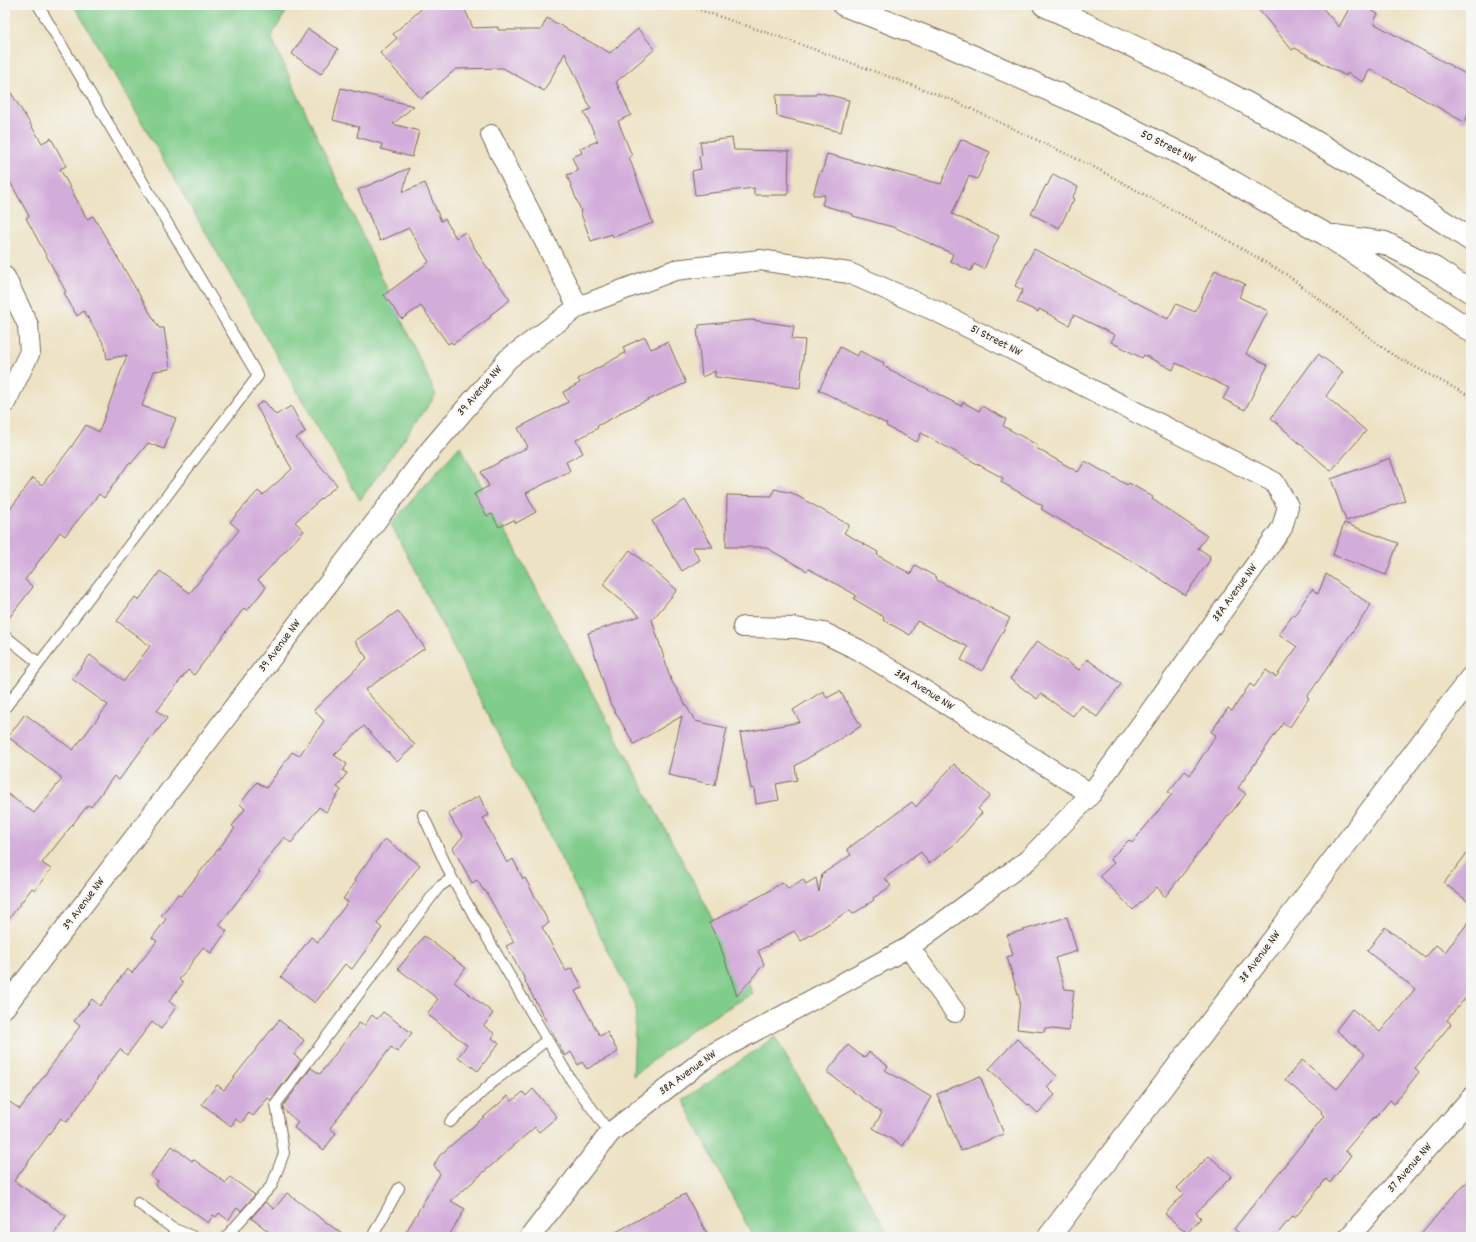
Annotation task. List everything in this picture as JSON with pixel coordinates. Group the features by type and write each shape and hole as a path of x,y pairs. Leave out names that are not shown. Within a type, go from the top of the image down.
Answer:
{"main road":[{"name":"50 Street NW","path":"844,5 949,46 1088,107 1197,162 1327,234 1462,325 1471,340"},
{"path":"1044,5 1158,58 1270,116 1395,189 1471,240"},
{"path":"1327,234 1385,243 1434,268 1471,292"},
{"name":"38 Avenue NW","path":"1049,1237 1471,678"}],"street":[{"path":"491,135 578,307"},
{"name":"51 Street NW","path":"675,270 760,260 849,274 938,312 1274,482 1288,506"},
{"name":"39 Avenue NW","path":"5,1007 431,449 508,359 578,307 675,270"},
{"path":"5,277 28,325 30,352 6,399"},
{"name":"38A Avenue NW","path":"530,1237 610,1133 707,1057 909,947 1028,860 1090,794 1282,528 1288,506"},
{"name":"38A Avenue NW","path":"743,627 796,628 824,633 859,650 1090,794"},
{"path":"909,947 955,1012"},
{"name":"37 Avenue NW","path":"1349,1237 1471,1098"}],"lane":[{"path":"5,708 258,376 38,5"},
{"path":"5,636 39,663"},
{"path":"423,814 452,878 571,1080 610,1133"},
{"path":"226,1237 272,1185 284,1153 276,1104 439,887 452,878"},
{"path":"450,1122 493,1082 547,1040"},
{"path":"372,1237 399,1188"},
{"path":"138,1203 172,1228 194,1237"}],"path":[{"path":"686,5 783,38 950,99 1092,166 1287,275 1393,355 1471,397"}],"green space":[{"path":"74,5 290,5 271,37 436,395 360,500"},
{"path":"460,446 753,993 693,1029 633,1076 636,1006 391,524"},
{"path":"775,1037 890,1237 753,1237 683,1100"}],"building":[{"path":"426,5 463,5 473,28 498,27 498,30 541,30 547,18 610,53 638,29 655,49 616,82 631,115 618,121 632,156 629,157 653,223 613,237 612,234 591,241 567,175 578,171 572,157 582,153 580,148 598,141 584,112 591,109 565,53 544,91 503,68 456,69 421,99 380,53 397,38 393,34"},
{"path":"1255,5 1320,5 1339,27 1351,5 1362,5 1378,14 1373,23 1471,77 1471,110 1464,122 1370,69 1363,82 1347,73 1346,76 1295,48 1292,50"},
{"path":"308,29 338,49 321,74 292,54"},
{"path":"5,83 42,143 51,138 66,166 60,169 87,219 93,216 159,328 164,328 170,369 154,371 142,406 176,418 164,449 148,443 131,464 129,463 104,498 99,494 65,536 60,532 25,580 33,587 5,623 5,516 33,478 42,485 86,425 99,432 127,355 107,359 105,346 84,311 77,316 64,293 66,292 26,218 29,216 5,173"},
{"path":"341,88 414,106 393,124 419,131 412,157 381,149 382,144 357,137 359,127 333,120"},
{"path":"817,92 849,100 841,132 777,116 776,95 816,95"},
{"path":"732,138 734,150 789,151 788,195 754,195 754,188 695,195 692,171 701,169 699,156 702,155 700,142"},
{"path":"961,139 990,152 977,179 969,176 952,214 999,236 984,269 974,264 971,271 950,261 953,254 896,228 853,216 853,214 822,205 825,195 813,195 827,154 941,184"},
{"path":"409,168 403,192 425,183 441,221 445,219 456,238 465,232 482,260 510,300 490,315 491,317 453,344 451,342 448,344 421,306 402,319 384,295 429,262 409,228 380,241 358,190"},
{"path":"1053,174 1078,187 1072,198 1074,199 1059,228 1031,214"},
{"path":"1034,249 1168,319 1176,304 1195,312 1215,270 1245,284 1239,297 1268,311 1246,354 1268,365 1245,410 1223,399 1229,388 1176,363 1173,370 1144,355 1142,358 1111,342 1115,335 1074,315 1069,325 1039,309 1038,312 1017,302 1023,290 1015,286"},
{"path":"751,320 794,326 792,339 805,340 800,388 715,377 715,371 702,377 697,329 699,328 699,325"},
{"path":"645,337 651,349 668,342 686,383 619,413 620,414 597,426 598,428 576,440 583,453 566,462 570,471 526,493 536,512 516,523 514,520 499,527 492,514 487,516 474,494 489,486 481,472 528,447 518,428 568,402 563,392 580,383 578,379 625,353 623,347"},
{"path":"840,347 857,356 860,351 884,363 883,366 961,406 963,402 979,411 982,406 1006,419 1003,426 1037,445 1036,448 1078,472 1085,461 1127,485 1129,483 1153,497 1152,499 1207,536 1198,548 1210,556 1210,560 1185,595 1144,568 1041,509 1043,506 1001,482 1003,478 921,433 917,442 886,426 887,424 819,390"},
{"path":"1318,354 1343,372 1326,396 1366,431 1331,471 1271,418"},
{"path":"264,401 276,415 291,406 305,432 296,438 337,485 295,522 304,531 258,580 266,587 247,611 244,608 194,675 188,670 157,711 167,718 119,780 114,776 91,807 88,805 42,863 51,869 35,890 32,888 5,924 5,792 34,813 62,779 8,737 25,714 73,750 108,705 72,679 90,655 124,681 150,646 117,621 135,597 139,600 160,571 190,593 239,530 230,522 258,491 263,495 292,469 256,406"},
{"path":"1390,458 1405,501 1346,521 1331,479"},
{"path":"774,489 792,493 849,525 844,533 878,552 877,555 911,574 915,565 936,577 937,580 1010,618 982,671 961,660 968,647 917,621 910,635 883,620 884,617 854,599 856,595 809,569 807,571 765,547 726,547 727,495 772,496"},
{"path":"685,500 713,547 692,547 700,560 682,571 652,521"},
{"path":"1344,523 1398,543 1386,575 1333,555"},
{"path":"630,550 677,590 652,620 671,680 695,721 727,728 715,785 668,775 682,716 634,744 610,703 588,633 640,616 603,585"},
{"path":"1326,574 1371,605 1307,697 1309,698 1290,727 1283,723 1238,788 1246,794 1165,897 1157,887 1133,910 1100,876 1114,863 1110,859 1129,840 1132,843 1172,794 1168,792 1185,771 1190,775 1216,735 1211,732 1228,708 1232,711 1250,684 1254,687 1266,670 1276,677 1297,647 1279,634 1293,615 1294,616 1312,589 1318,594"},
{"path":"398,611 425,648 365,690 415,745 397,762 364,726 334,755 347,764 343,771 347,773 337,787 341,790 326,812 319,807 291,843 284,837 258,871 260,872 219,925 227,931 211,953 203,947 179,980 183,983 169,1001 176,1007 161,1029 152,1022 127,1055 120,1049 96,1080 97,1081 67,1122 61,1118 14,1181 66,1216 52,1237 5,1237 5,1099 20,1109 80,1026 74,1021 92,999 100,1006 127,969 132,973 157,941 152,938 166,919 161,916 178,894 181,896 235,828 232,826 245,809 240,804 257,782 266,788 292,752 299,756 324,721 314,710 367,658 355,641"},
{"path":"1037,641 1079,670 1087,659 1121,684 1097,717 1081,705 1073,716 1041,694 1037,699 1010,679"},
{"path":"823,691 827,698 840,691 861,726 795,766 797,780 776,784 779,800 756,804 754,788 751,789 740,733 800,722 793,710"},
{"path":"954,764 990,796 978,809 982,813 956,843 929,864 921,852 885,878 891,886 853,914 850,910 801,941 794,931 758,951 764,964 737,996 719,942 709,923 764,894 783,882 788,889 803,879 806,884 816,878 819,892 822,874 851,855 847,849 912,802 916,807"},
{"path":"479,796 489,815 483,818 507,863 513,859 523,879 525,878 549,923 542,927 566,971 572,968 583,988 575,991 600,1036 607,1032 618,1052 587,1069 582,1062 578,1065 571,1052 565,1056 506,946 514,942 485,890 484,891 477,880 472,883 453,848 463,836 448,813"},
{"path":"385,839 420,865 385,911 377,924 382,928 352,969 345,964 315,1003 281,977 311,937 318,942 348,902 343,899 356,881 354,880"},
{"path":"1471,848 1471,904 1444,883"},
{"path":"1067,917 1077,951 1055,958 1065,989 1074,990 1069,1031 1045,1028 1044,1032 1017,1029 1020,1001 1007,957 1013,955 1007,935"},
{"path":"1471,919 1471,991 1447,1020 1451,1024 1415,1068 1419,1072 1394,1104 1390,1100 1345,1151 1351,1155 1330,1183 1326,1179 1295,1218 1292,1216 1275,1237 1244,1237 1234,1229 1324,1116 1321,1113 1322,1111 1285,1080 1302,1060 1337,1089 1365,1054 1336,1030 1352,1009 1380,1032 1415,989 1367,951 1385,927 1425,958 1436,945 1445,952"},
{"path":"424,936 466,968 454,982 493,1013 484,1026 495,1034 492,1038 499,1043 478,1071 458,1057 467,1045 427,1014 438,999 398,969"},
{"path":"383,1012 412,1033 397,1052 391,1047 330,1128 336,1133 324,1150 294,1128 298,1122 284,1110 283,1106 311,1068 320,1074 359,1023 364,1026 372,1015 377,1019"},
{"path":"279,1020 304,1040 294,1055 301,1060 271,1100 268,1098 253,1116 249,1113 241,1123 236,1119 231,1126 202,1104 217,1085 224,1090"},
{"path":"1017,1039 1057,1076 1047,1087 1055,1095 1038,1113 989,1069"},
{"path":"848,1045 864,1058 869,1052 888,1066 885,1070 931,1097 903,1146 873,1128 882,1113 827,1072"},
{"path":"980,1076 1004,1134 961,1151 937,1094"},
{"path":"533,1089 557,1117 539,1132 535,1127 451,1201 465,1209 448,1237 403,1237 440,1174 434,1165 440,1155 508,1096 512,1101 523,1092 526,1096"},
{"path":"172,1146 226,1183 230,1177 255,1195 241,1211 237,1208 228,1220 219,1213 216,1217 213,1215 208,1223 155,1185 158,1181 150,1176"},
{"path":"1209,1156 1232,1176 1196,1213 1201,1218 1187,1233 1165,1214 1183,1194 1177,1188"},
{"path":"1471,1179 1471,1237 1419,1237 1447,1202"},
{"path":"287,1193 346,1237 276,1237 251,1218 265,1202 274,1209"},
{"path":"685,1194 709,1237 607,1237"}]}
